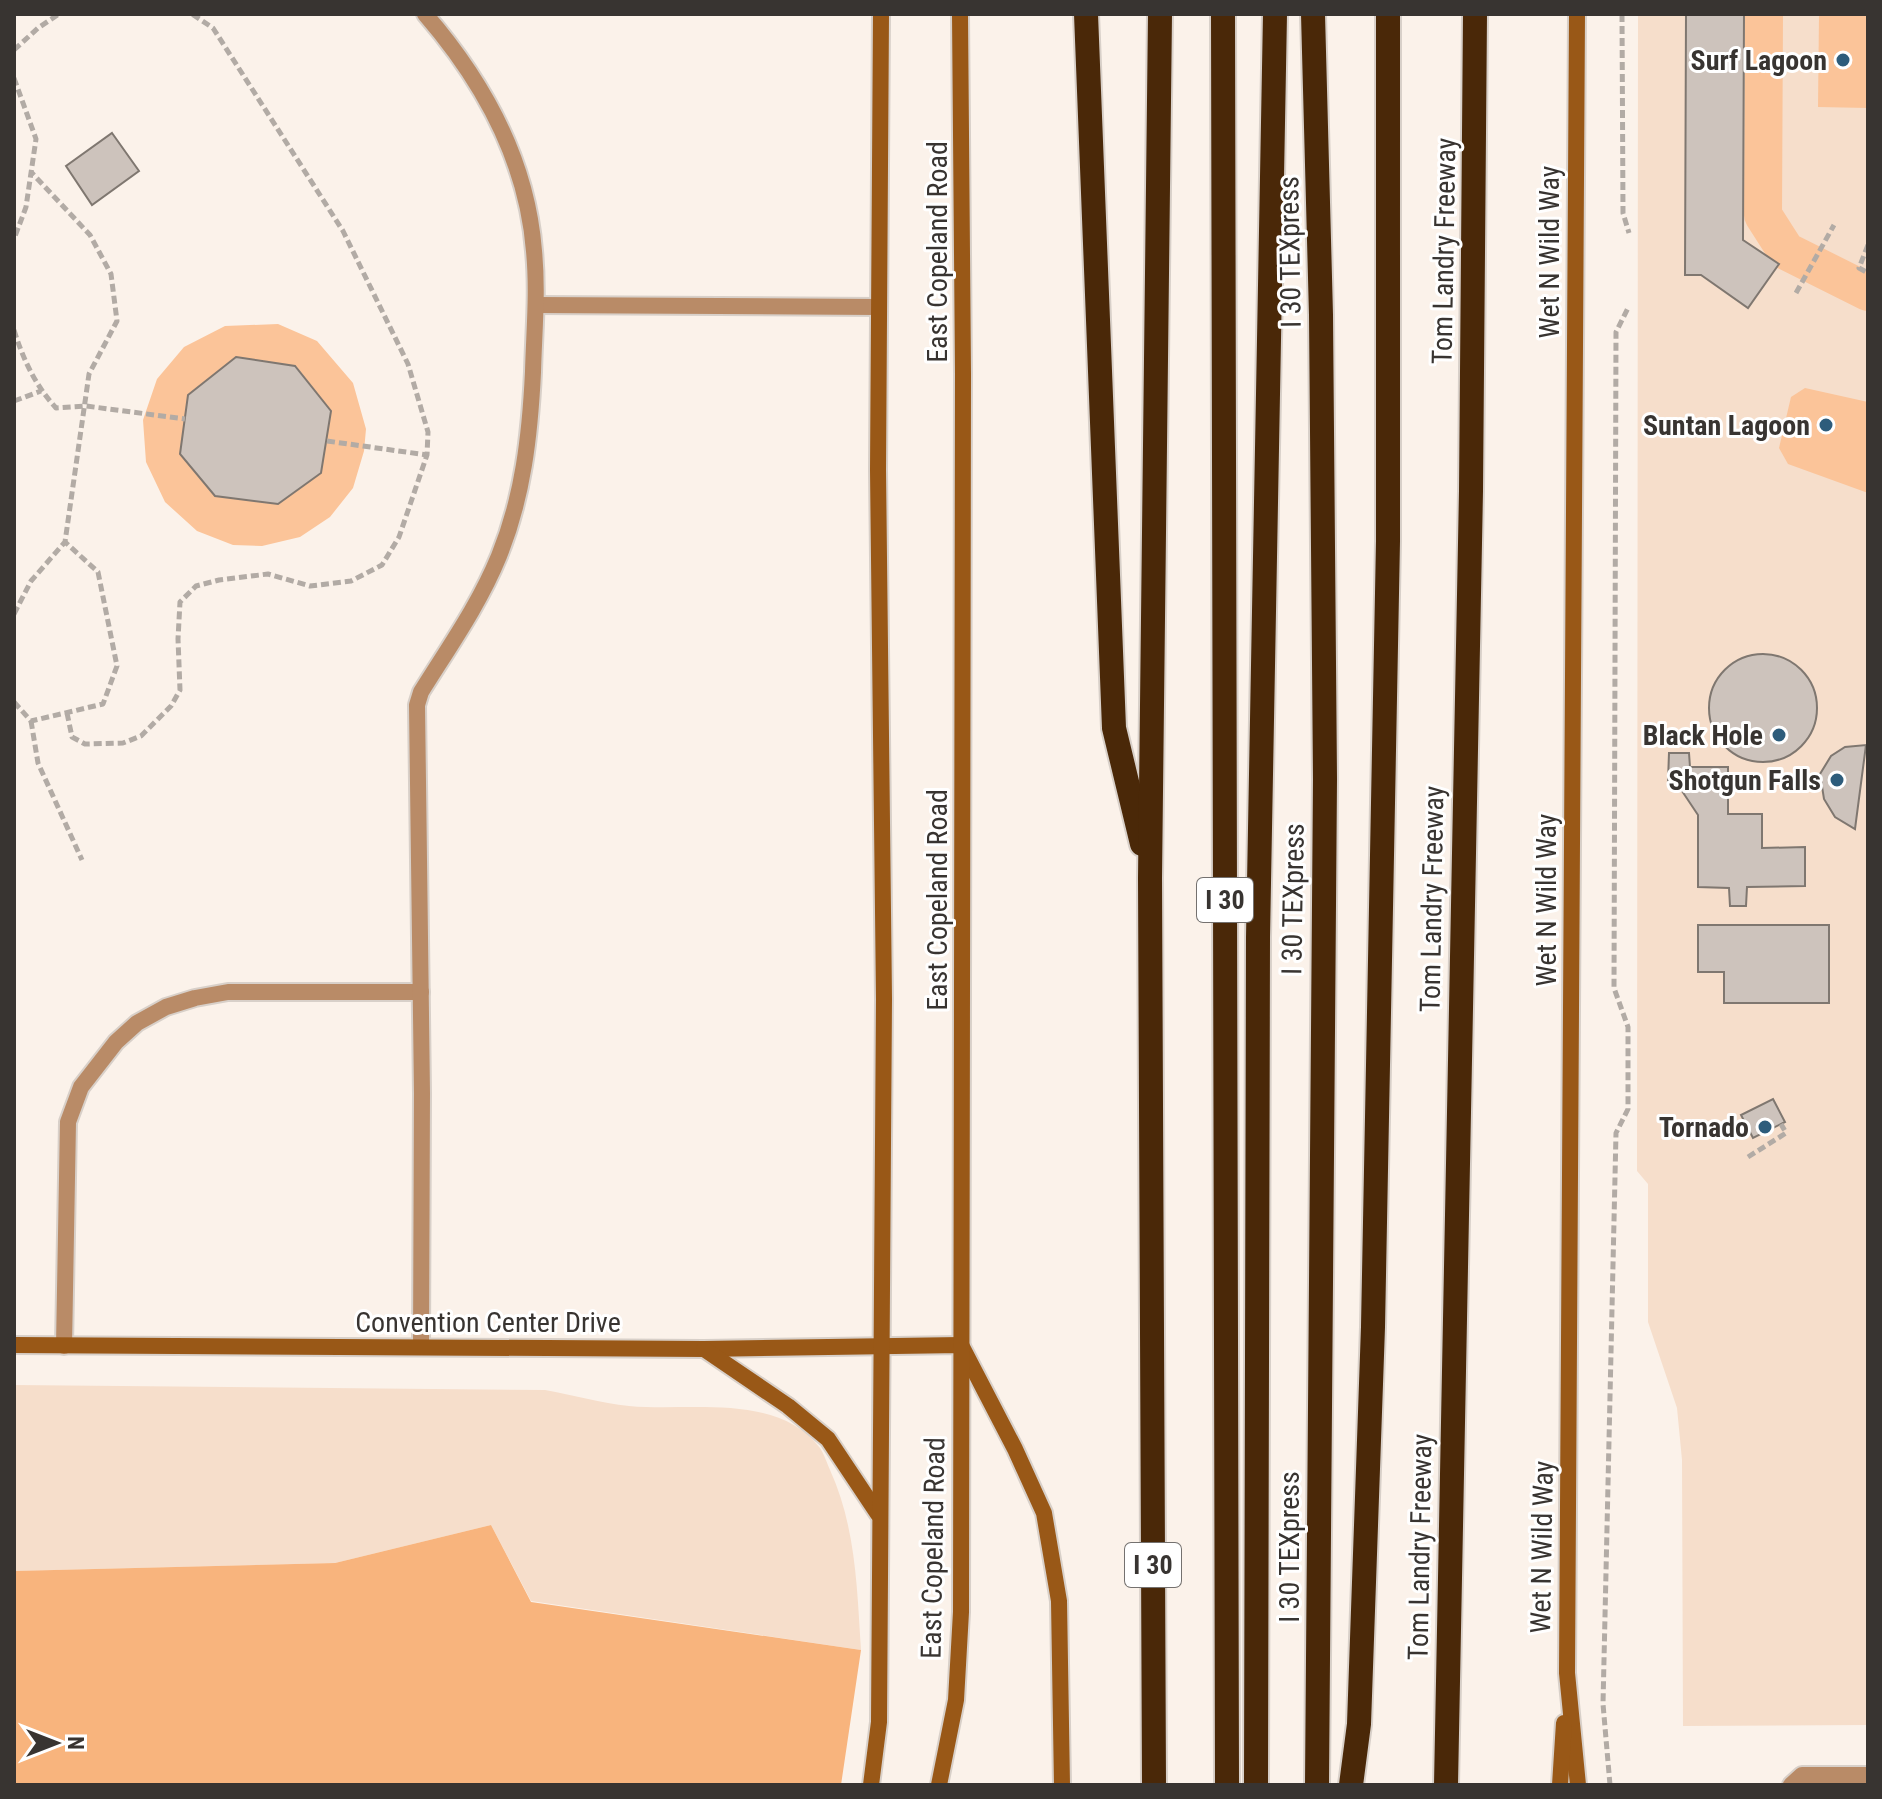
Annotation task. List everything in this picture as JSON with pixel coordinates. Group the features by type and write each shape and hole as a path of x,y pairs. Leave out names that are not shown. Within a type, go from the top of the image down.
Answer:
{"highway":[{"path":"1086,14 1114,728 1150,878"},
{"name":"I 30","path":"1154,1785 1150,878 1160,14"},
{"name":"I 30","path":"1223,14 1227,1785"},
{"name":"I 30 TEXpress","path":"1256,1785 1258,937 1275,14"},
{"name":"I 30 TEXpress","path":"1313,14 1321,315 1325,779 1317,1785"},
{"path":"1351,1785 1359,1724 1374,1280 1388,541 1388,14"},
{"name":"Tom Landry Freeway","path":"1446,1785 1471,491 1475,14"}],"main road":[{"name":"East Copeland Road","path":"871,1785 879,1722 878,1514 884,983 878,307 881,14"},
{"name":"East Copeland Road","path":"939,1785 956,1700 961,1612 963,373 960,14"},
{"name":"Wet N Wild Way","path":"1577,14 1567,1673 1578,1785"},
{"name":"Convention Center Drive","path":"14,1345 704,1349 961,1345"},
{"path":"961,1345 1044,1513 1059,1601 1062,1785"},
{"path":"704,1349 788,1406 828,1439 878,1514"},
{"path":"1560,1785 1567,1673"}],"lane":[{"path":"421,1347 417,705 421,692 477,604 500,555 517,506 531,413 536,305 534,250 526,198 509,148 488,100 458,52 425,14"},
{"path":"536,305 878,307"},
{"path":"64,1346 68,1122 81,1087 116,1042 137,1023 166,1007 228,992 421,992"},
{"path":"1791,1785 1802,1775 1868,1775"}],"path":[{"path":"14,50 59,14"},
{"path":"67,713 72,737 85,744 123,743 141,736 171,706 180,690 180,602 196,586 268,574 310,586 351,581 382,565 399,537 427,455 428,432 408,364 343,231 213,28 192,14"},
{"path":"1622,14 1623,213 1629,233"},
{"path":"14,78 36,139 26,207 14,239"},
{"path":"14,614 31,581 65,542 89,374 117,321 111,274 90,235 31,172"},
{"path":"1796,293 1834,225"},
{"path":"1868,245 1859,268 1868,273"},
{"path":"1610,1785 1603,1704 1616,1133 1628,1109 1628,1027 1614,988 1616,332 1629,306"},
{"path":"14,330 20,351 41,391 56,408 86,406 185,419"},
{"path":"14,401 41,391"},
{"path":"327,441 427,455"},
{"path":"31,721 103,704 117,666 98,572 65,542"},
{"path":"14,702 31,721 38,763 82,860"},
{"path":"1748,1157 1786,1133 1781,1124"}],"shaded area":[{"path":"1638,14 1868,14 1868,1725 1683,1726 1682,1460 1677,1408 1648,1322 1648,1184 1637,1171"},
{"name":"Surf Lagoon","path":"1819,14 1868,14 1868,108 1818,107"},
{"path":"278,324 317,341 353,383 366,429 364,451 353,488 330,517 300,537 262,546 233,545 197,531 165,502 146,462 143,420 157,379 184,347 225,326","holes":["237,357 296,366 331,411 321,473 278,504 215,496 180,454 188,395"]},
{"name":"Suntan Lagoon","path":"1805,388 1868,402 1868,493 1788,464 1779,448 1791,397"},
{"path":"14,1385 545,1390 629,1406 731,1408 781,1419 802,1430 820,1448 839,1492 854,1558 861,1650 531,1601 491,1525 335,1563 14,1571"},
{"path":"491,1525 531,1602 861,1650 841,1785 14,1785 14,1571 335,1563"}],"building":[{"path":"1686,14 1744,14 1743,240 1779,264 1748,308 1701,275 1685,275"},
{"path":"112,133 139,171 92,205 66,166"},
{"path":"236,357 295,366 331,411 321,473 278,504 215,496 180,454 188,395"},
{"path":"1763,654 1784,658 1801,670 1813,687 1817,708 1813,729 1801,746 1784,758 1763,762 1742,758 1725,746 1713,729 1709,708 1713,687 1725,670 1742,658"},
{"path":"1866,745 1855,829 1835,817 1824,799 1820,774 1831,756 1845,747"},
{"path":"1669,753 1689,753 1690,767 1728,767 1728,814 1762,814 1762,848 1805,847 1805,886 1747,887 1746,906 1730,906 1729,888 1698,887 1698,815 1682,791 1682,781 1668,781"},
{"path":"1698,925 1829,925 1829,1003 1724,1003 1724,972 1698,972"},
{"path":"1773,1099 1785,1122 1753,1138 1741,1115"}],"waterway":[{"path":"1764,14 1763,215 1786,251 1868,292"}],"place":[{"name":"Surf Lagoon","path":"1843,60"},
{"name":"Suntan Lagoon","path":"1826,425"},
{"name":"Black Hole","path":"1779,735"},
{"name":"Shotgun Falls","path":"1837,780"},
{"name":"Tornado","path":"1765,1127"}]}
